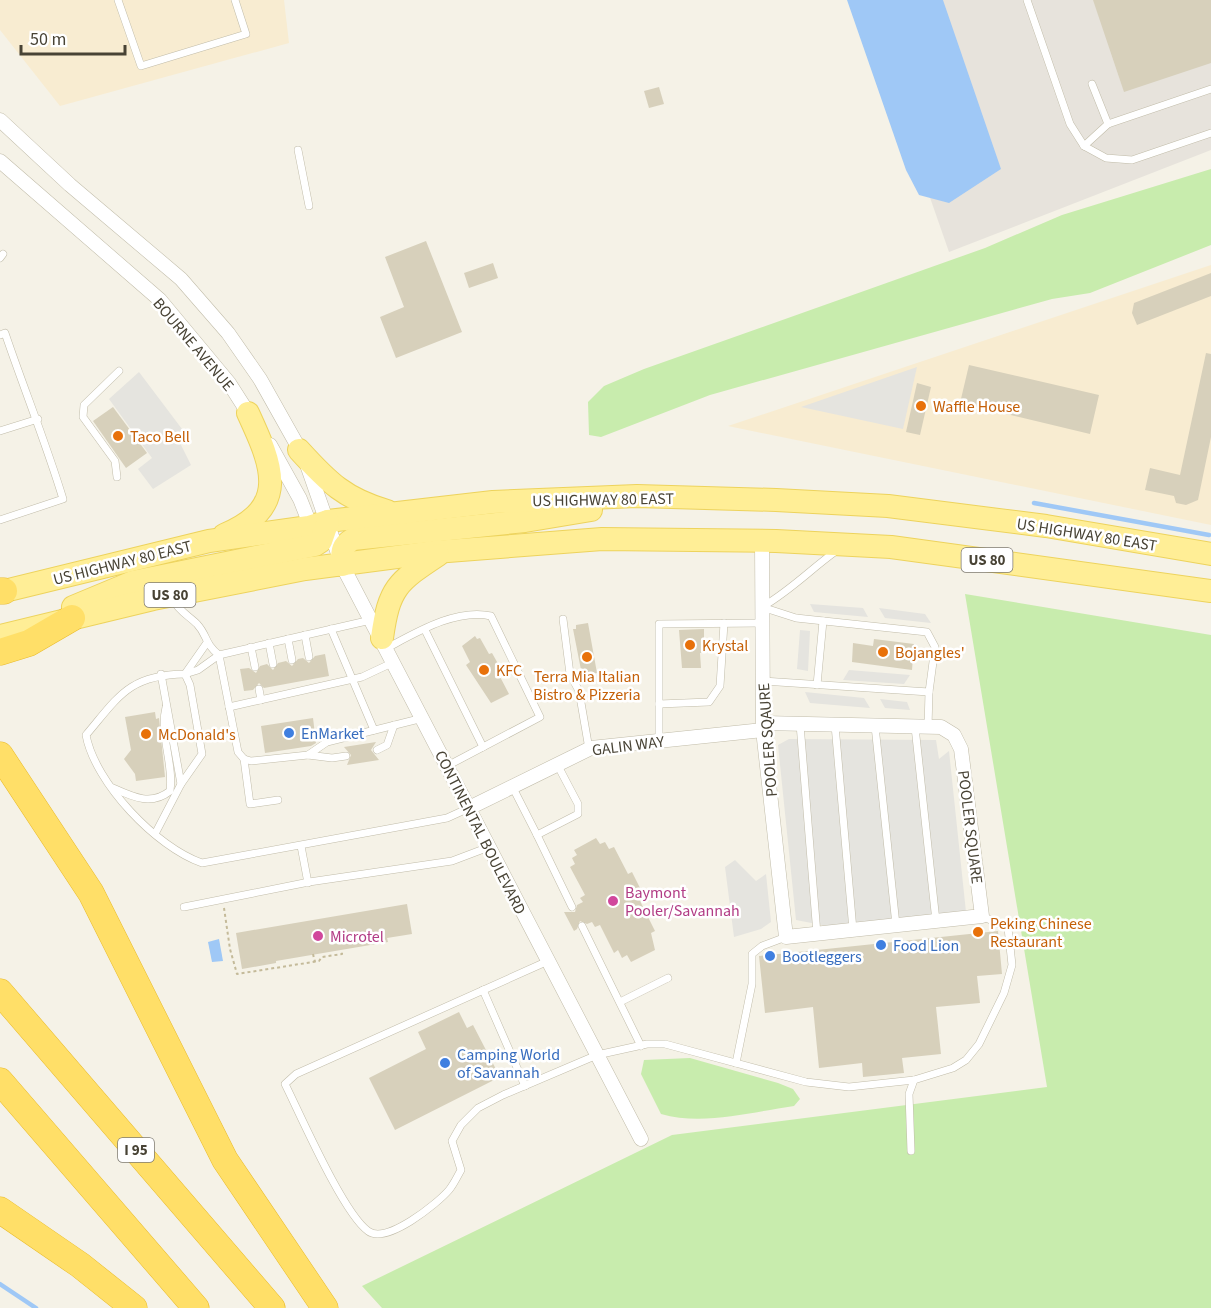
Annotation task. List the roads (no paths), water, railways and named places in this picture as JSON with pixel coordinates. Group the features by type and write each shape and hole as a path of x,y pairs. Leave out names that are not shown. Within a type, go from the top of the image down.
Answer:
{"highway":[{"path":"1,641 29,643 72,618"},
{"path":"0,755 91,893 225,1160 325,1308"},
{"name":"I 95","path":"0,992 272,1308"},
{"path":"0,1081 196,1308"},
{"path":"0,1210 80,1265 134,1308"}],"main road":[{"path":"209,541 244,526 264,504 271,486 271,467 249,413"},
{"path":"299,450 329,484 345,495 365,505 394,513"},
{"path":"342,565 342,550 345,543 353,539 525,521 670,497"},
{"name":"US HIGHWAY 80 EAST","path":"1,591 209,541 320,530 394,513 493,502 670,497 888,506 1046,526 1211,554"},
{"path":"1,641 133,582 315,545 320,530"},
{"name":"US 80","path":"72,618 171,595 342,565 444,551 602,539 762,541 891,547 1211,591"},
{"path":"380,635 386,609 394,590 408,574 444,551"}],"street":[{"name":"BOURNE AVENUE","path":"0,120 70,185 181,279 228,333 260,379 299,450 320,530"},
{"name":"BOURNE AVENUE","path":"0,161 160,300 229,383 342,565"},
{"name":"CONTINENTAL BOULEVARD","path":"320,530 380,635 641,1139"},
{"name":"POOLER SQAURE","path":"762,541 763,727 786,937"},
{"name":"POOLER SQUARE","path":"763,727 800,724 921,727 940,728 954,735 961,749 982,916"},
{"name":"GALIN WAY","path":"470,808 589,749 763,727"},
{"path":"786,937 982,916"}],"lane":[{"path":"118,0 141,66 246,34 235,0"},
{"path":"1027,0 1070,124 1084,146 1106,158 1132,160 1211,133"},
{"path":"1092,84 1108,124"},
{"path":"1084,146 1108,124 1211,89"},
{"path":"298,150 309,206"},
{"path":"0,334 5,333 26,395 38,419 63,499 0,520"},
{"path":"117,477 115,461 82,417 84,405 119,371"},
{"path":"0,431 38,419"},
{"path":"762,607 785,594 808,571 845,545"},
{"path":"171,595 177,607 197,625 206,644 219,655 238,752 244,759 250,804 278,800"},
{"path":"762,607 796,618 927,633 934,647 929,692 921,727 936,921"},
{"path":"447,766 540,717 491,616 478,613 460,616 425,630 380,635 332,629 219,655 198,670 185,674 161,674 127,688 86,735 88,750 110,787 154,834 182,856 202,863 447,818 470,808"},
{"path":"563,619 570,674 579,691 589,749"},
{"path":"817,685 823,621"},
{"path":"659,704 709,702 720,686 724,623"},
{"path":"658,741 659,624 762,623"},
{"path":"332,629 351,680 374,730"},
{"path":"425,630 483,747"},
{"path":"305,635 309,657"},
{"path":"288,639 292,660"},
{"path":"269,643 273,664"},
{"path":"185,674 206,644"},
{"path":"251,647 255,667"},
{"path":"229,707 351,680 394,662"},
{"path":"161,674 181,784"},
{"path":"154,834 181,784 202,754 190,685 185,674"},
{"path":"313,679 314,688"},
{"path":"763,681 929,692"},
{"path":"295,682 297,692"},
{"path":"277,686 279,696"},
{"path":"259,689 261,700"},
{"path":"110,787 134,797 152,800 160,799 170,791 171,781 162,721 167,703"},
{"path":"308,755 327,742 423,718"},
{"path":"800,724 817,934"},
{"path":"377,750 387,745 394,725"},
{"path":"835,725 853,930"},
{"path":"875,726 896,925"},
{"path":"244,759 251,761 308,755 332,758 346,756"},
{"path":"537,835 578,814 578,804 557,764"},
{"path":"512,786 573,907"},
{"path":"301,846 308,883"},
{"path":"184,907 308,883 452,861 489,847"},
{"path":"548,961 296,1074 285,1084 349,1208 369,1232 382,1235 426,1210 449,1190 461,1170 452,1140 465,1121 478,1108 597,1055 641,1046 665,1044 806,1082 849,1088 914,1080 953,1068 966,1060 979,1044 1004,993 1012,965 1008,928 982,916"},
{"path":"582,926 641,1046"},
{"path":"736,1063 752,984 752,954 762,946 786,937"},
{"path":"620,1002 668,978"},
{"path":"483,990 525,1086"},
{"path":"910,1151 909,1094 914,1080"}],"water":[{"path":"847,0 943,0 1001,169 949,203 919,195 906,170"},
{"path":"219,939 223,961 212,962 208,942"}],"waterway":[{"path":"1034,503 1209,535"},
{"path":"0,1284 36,1308"}],"place":[{"name":"Waffle House","path":"921,406"},
{"name":"Taco Bell","path":"118,436"},
{"name":"Krystal","path":"690,645"},
{"name":"Bojangles'","path":"883,652"},
{"name":"Terra Mia Italian Bistro & Pizzeria","path":"587,657"},
{"name":"KFC","path":"484,670"},
{"name":"EnMarket","path":"289,733"},
{"name":"McDonald's","path":"146,734"},
{"name":"Baymont Pooler/Savannah","path":"613,901"},
{"name":"Peking Chinese Restaurant","path":"978,932"},
{"name":"Microtel","path":"318,936"},
{"name":"Food Lion","path":"881,945"},
{"name":"Bootleggers","path":"770,956"},
{"name":"Camping World of Savannah","path":"445,1063"}]}
